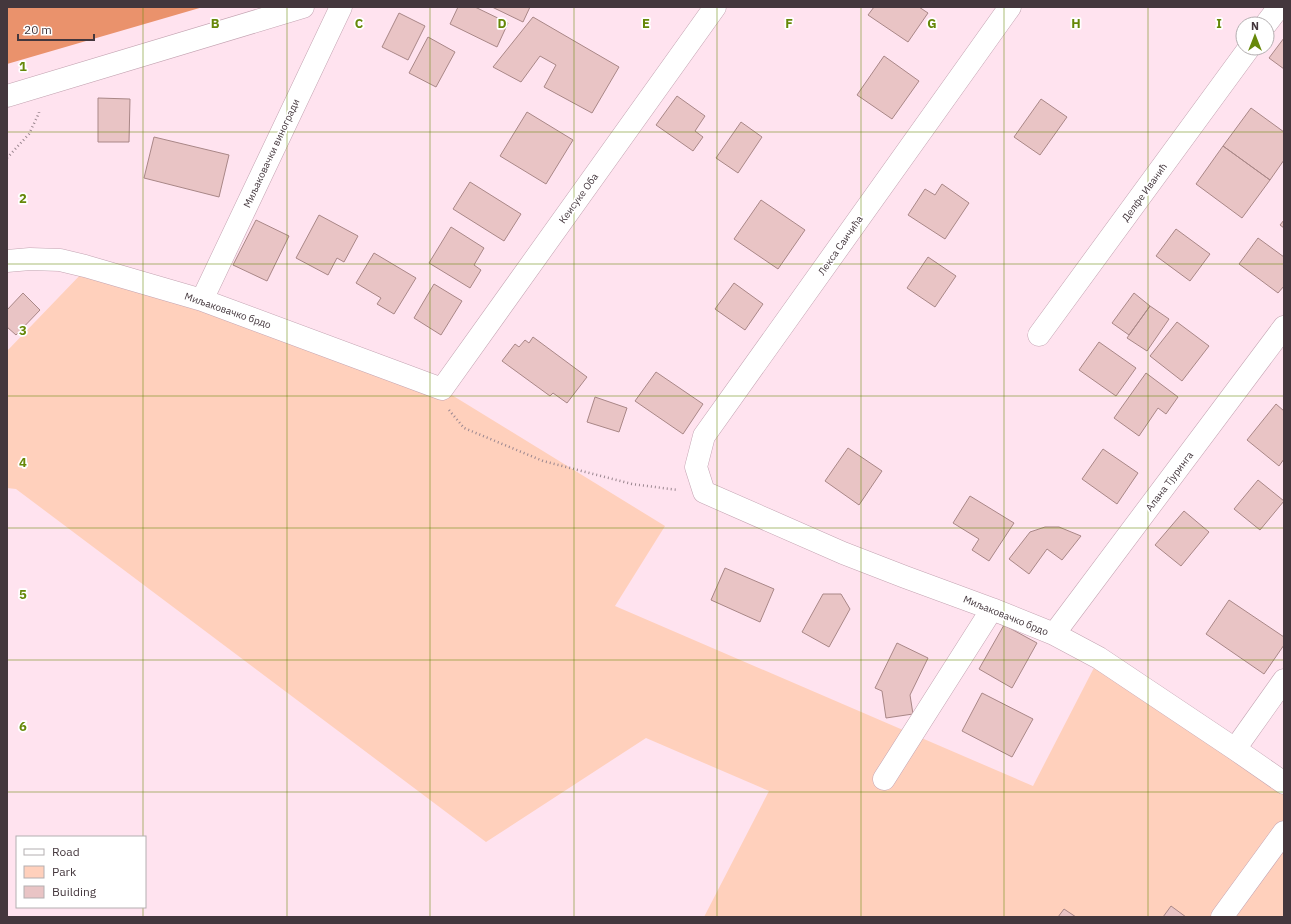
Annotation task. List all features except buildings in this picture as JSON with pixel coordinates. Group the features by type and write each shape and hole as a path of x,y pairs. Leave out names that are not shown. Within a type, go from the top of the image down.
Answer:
{"street":[{"path":"7,96 303,7"},
{"name":"Миљаковачки виногради","path":"202,300 340,7"},
{"name":"Кеисуке Оба","path":"442,389 715,7"},
{"name":"Лекса Саичића","path":"704,492 696,467 704,436 1010,7"},
{"path":"1272,16 1278,7"},
{"name":"Делфе Иванић","path":"1039,335 1243,56"},
{"name":"Миљаковачко брдо","path":"7,261 30,259 60,260 202,300 442,389"},
{"name":"Алана Тјуринга","path":"1054,634 1284,327"},
{"name":"Миљаковачко брдо","path":"704,492 843,553 1054,634 1099,658 1284,783"},
{"path":"884,779 992,609"},
{"path":"1235,749 1284,680"},
{"path":"1222,917 1284,832"}],"path":[{"path":"7,158 29,134 39,113 30,90"},
{"path":"442,389 448,408 464,428 543,460 632,484 666,490 704,492"}],"green space":[{"path":"84,271 442,389 665,526 615,606 1033,786 1099,658 1284,779 1284,917 704,917 769,791 646,738 486,842 16,489 7,488 7,351"}],"shaded area":[{"path":"7,7 203,7 7,64"}]}
